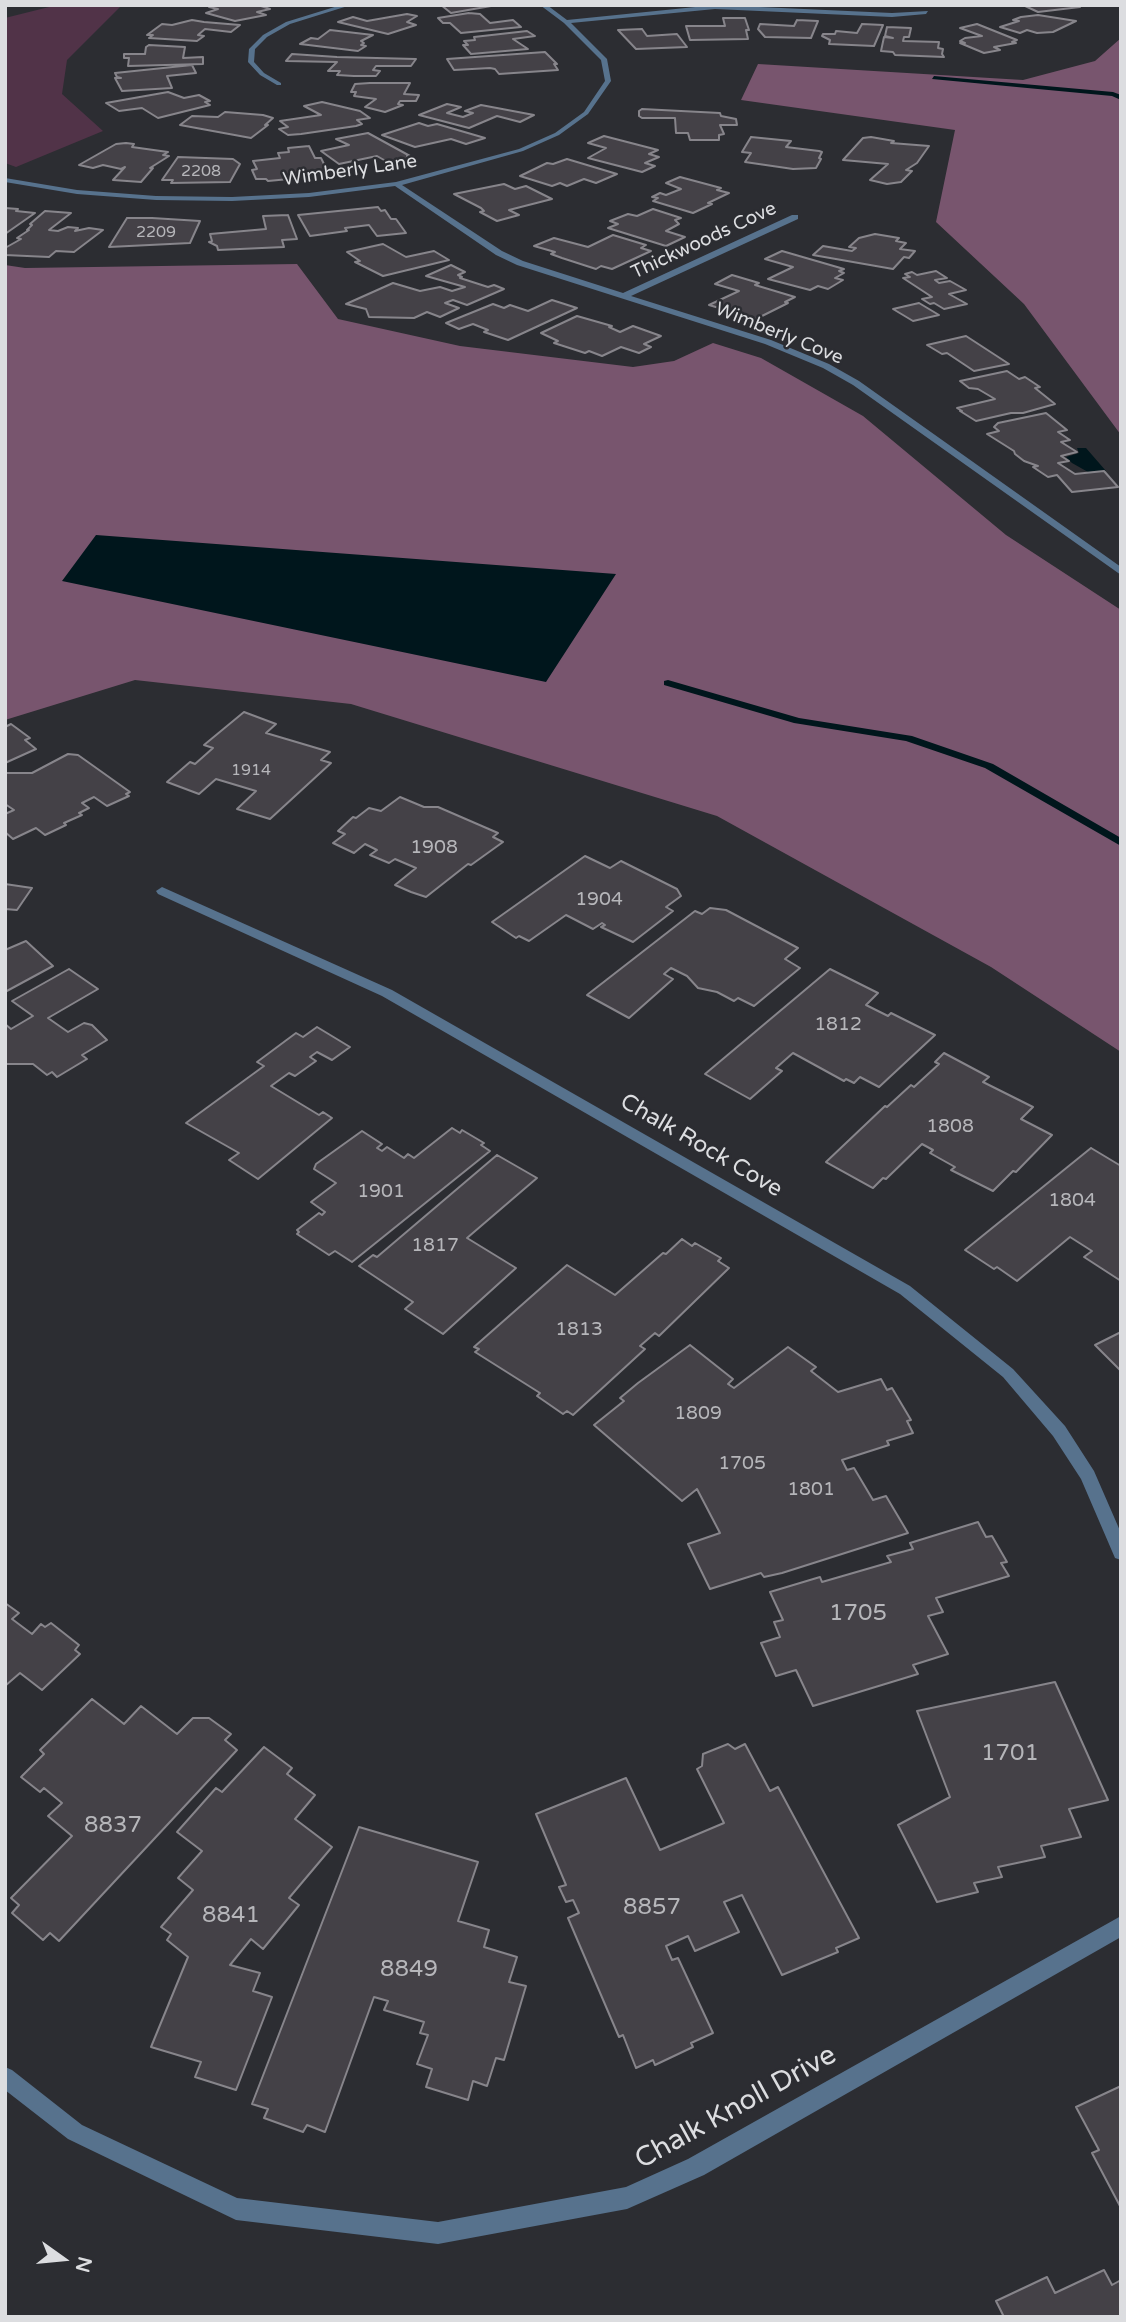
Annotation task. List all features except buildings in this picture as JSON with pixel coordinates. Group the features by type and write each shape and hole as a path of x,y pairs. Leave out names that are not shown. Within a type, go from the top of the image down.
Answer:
{"street":[{"path":"279,84 262,75 251,62 252,49 265,36 288,23 348,5"},
{"name":"Wimberly Lane","path":"5,180 77,192 181,199 309,195 396,184 521,150 557,134 586,113 608,81 604,60 566,22 543,5"},
{"path":"566,22 663,10 769,6 892,15 926,12"},
{"name":"Wimberly Cove","path":"396,184 499,253 520,263 768,342 826,366 856,383 1121,572"},
{"name":"Thickwoods Cove","path":"626,295 795,217"},
{"name":"Chalk Rock Cove","path":"162,891 387,993 905,1290 1008,1373 1059,1431 1088,1476 1121,1553"},
{"name":"Chalk Knoll Drive","path":"5,2077 75,2132 236,2209 438,2233 627,2198 696,2167 1121,1926"}],"shaded area":[{"path":"57,5 122,5 67,60 62,94 103,131 16,167 5,163 5,18"},
{"path":"1121,38 1121,435 1024,304 936,222 955,130 741,100 758,64 1023,80 1095,61"},
{"path":"297,264 338,319 460,346 633,367 674,361 713,343 761,358 863,416 1006,535 1121,610 1121,1052 991,967 717,816 351,704 135,680 5,720 5,265 25,268"}],"water":[{"path":"1077,448 1086,448 1106,471 1088,472 1072,463 1066,457 1079,453"},
{"path":"96,535 616,574 546,682 62,581"}],"waterway":[{"path":"934,78 1113,94 1121,98"},
{"path":"668,683 798,721 908,738 989,766 1121,843"}]}
